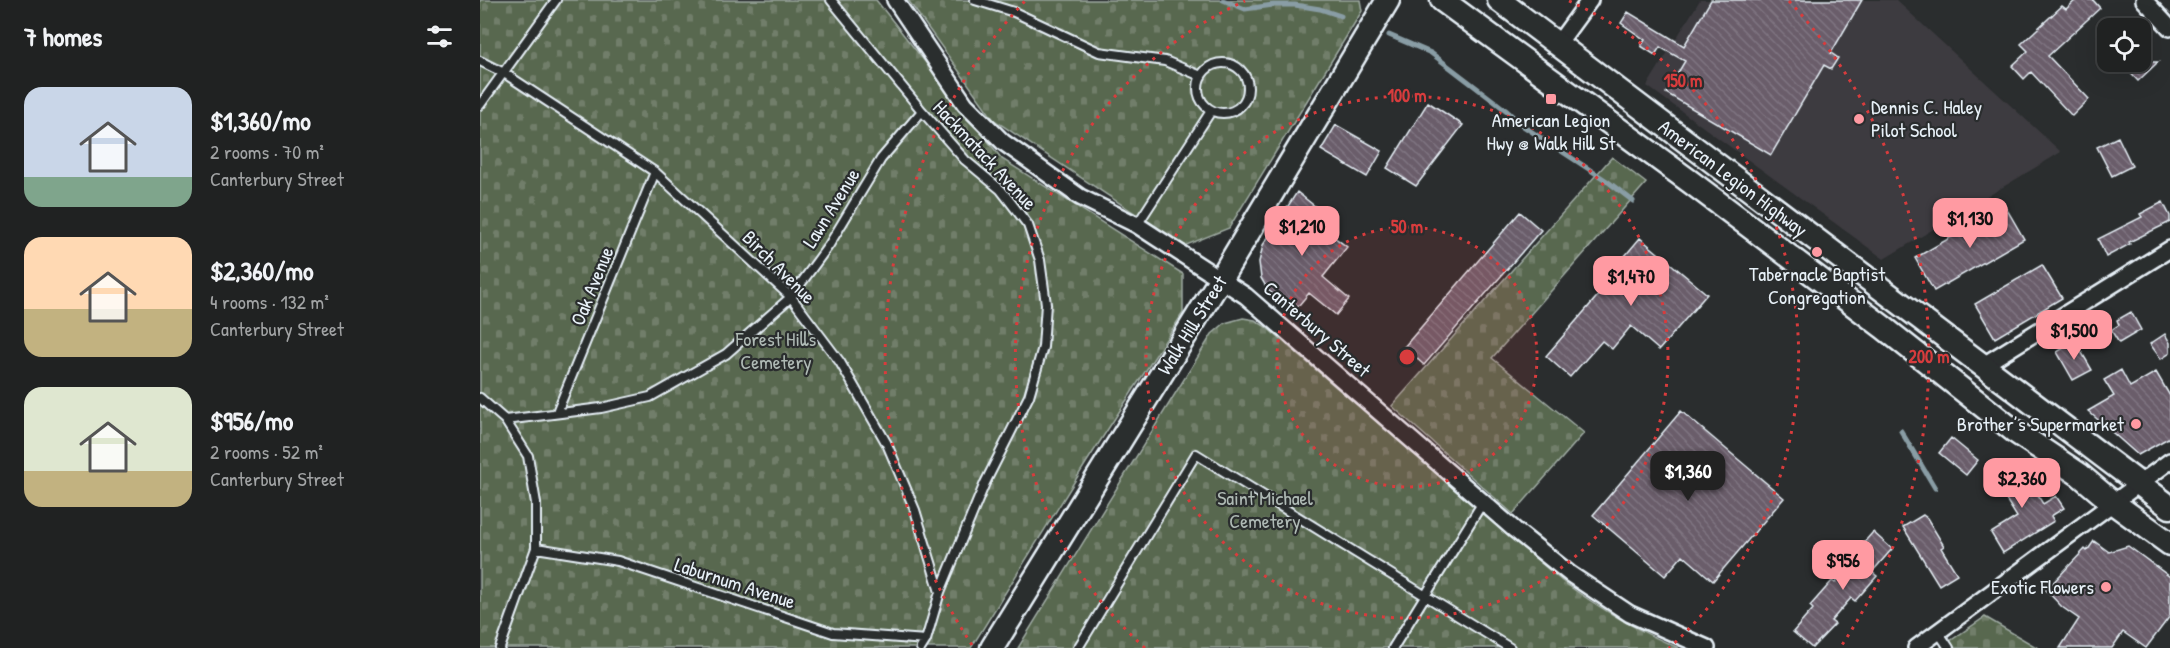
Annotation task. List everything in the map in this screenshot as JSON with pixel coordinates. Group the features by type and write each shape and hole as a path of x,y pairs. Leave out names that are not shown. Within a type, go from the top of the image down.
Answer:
{"main road":[{"name":"Walk Hill Street","path":"993,648 1221,278 1388,0"},
{"name":"American Legion Highway","path":"1442,0 1692,183 1883,327 2013,430 2080,475 2112,502 2170,544"},
{"name":"American Legion Highway","path":"1499,0 2170,507"}],"street":[{"name":"Canterbury Street","path":"895,0 965,104 1003,142 1080,196 1137,225 1221,278 1272,316 1551,560 1613,604 1642,620 1707,648"},
{"path":"1557,45 1590,0"},
{"path":"2144,0 2170,28"},
{"path":"1982,366 2170,249"},
{"path":"1916,648 2138,482 2170,461"}],"lane":[{"path":"480,105 556,0"},
{"name":"Hackmatack Avenue","path":"831,0 964,160 1001,190 1028,225 1040,260 1047,304 1043,347 1029,396 985,483 940,592 926,640 921,648"},
{"path":"975,0 1014,12 1099,52 1165,61 1201,75"},
{"name":"Birch Avenue","path":"480,61 504,73 655,172 791,297 840,362 887,444 915,510 940,592"},
{"path":"1222,63 1234,65 1241,70 1247,80 1248,94 1244,102 1236,110 1228,113 1211,111 1202,103 1198,95 1201,75 1214,65 1222,63"},
{"name":"Lawn Avenue","path":"505,420 601,408 650,397 726,354 791,297 829,245 881,159 922,111"},
{"path":"1137,225 1211,111"},
{"name":"Oak Avenue","path":"557,412 655,172"},
{"path":"480,398 505,420 528,456 536,503 536,548 500,648"},
{"path":"1078,648 1196,454 1510,648"},
{"path":"1393,648 1483,502"},
{"name":"Laburnum Avenue","path":"536,548 618,561 833,633 926,640"},
{"path":"1939,633 1949,648"}],"shaded area":[{"name":"Dennis C. Haley Pilot School","path":"1700,0 1896,0 2061,152 1884,259 1647,86"}],"green space":[{"name":"Forest Hills Cemetery","path":"480,0 876,0 1002,159 1183,274 1183,313 971,648 480,648"},
{"path":"908,0 1360,0 1362,11 1229,228 1184,246 994,120"},
{"path":"1612,157 1646,183 1492,358 1584,433 1513,514 1392,406"},
{"name":"Saint Michael Cemetery","path":"1243,318 1255,320 1266,327 1562,581 1619,618 1679,648 1018,648 1212,334 1225,323"},
{"path":"1985,617 2038,648 1940,648"}],"building":[{"path":"1711,0 1862,0 1831,53 1838,58 1831,69 1824,65 1771,155 1666,93 1685,61 1660,47 1655,55 1641,46 1645,40 1621,23 1628,12 1684,46"},
{"path":"2076,0 2093,0 2100,8 2048,56 2089,99 2072,116 2031,72 2024,79 2012,66 2028,51 2021,44 2062,6 2066,9"},
{"path":"2151,62 2158,62 2151,69"},
{"path":"2129,72 2147,72 2138,81"},
{"path":"1428,102 1463,125 1416,186 1387,168"},
{"path":"1336,125 1382,151 1367,177 1321,150"},
{"path":"2118,137 2132,166 2112,176 2097,147"},
{"path":"1297,192 1332,220 1325,230 1347,247 1323,277 1349,299 1336,315 1309,293 1294,311 1268,290 1261,278 1259,262 1263,245"},
{"path":"2163,202 2170,216 2170,222 2129,242 2130,244 2106,257 2098,239 2142,217 2140,214"},
{"path":"2005,206 2024,239 1934,291 1915,258"},
{"path":"1520,212 1541,230 1424,365 1404,347"},
{"path":"1640,238 1707,294 1659,350 1631,326 1612,349 1602,341 1570,377 1546,356 1607,285 1603,282"},
{"path":"2042,265 2062,298 1995,338 1975,304"},
{"path":"2131,312 2141,330 2119,343 2111,330 2119,325 2117,320"},
{"path":"2165,334 2170,343 2170,353 2161,359 2150,344"},
{"path":"2075,341 2092,370 2073,380 2057,352"},
{"name":"Brother’s Supermarket","path":"2121,370 2130,387 2156,372 2170,396 2170,437 2138,455 2088,411 2114,396 2104,380"},
{"path":"1681,411 1784,498 1713,581 1683,555 1665,576 1593,515"},
{"path":"1951,438 1978,460 1966,475 1939,453"},
{"path":"2014,464 2029,488 2032,486 2043,504 2056,496 2064,508 2051,516 2054,521 2003,553 1991,533 2017,517 1992,477"},
{"path":"1923,515 1944,546 1941,548 1957,574 1939,585 1903,527"},
{"path":"1873,532 1892,549 1872,572 1877,576 1855,601 1851,598 1831,621 1835,624 1812,648 1793,632 1813,609 1810,606 1832,581 1835,583 1856,560 1852,556"},
{"path":"2094,541 2109,552 2128,546 2170,577 2170,616 2146,648 2123,632 2112,648 2060,648 2079,619 2062,607 2046,590 2085,549 2087,551"}],"waterway":[{"path":"1223,0 1245,9 1295,5 1320,9 1341,16"},
{"path":"1389,35 1431,53 1507,111 1523,126 1607,181 1633,201"},
{"path":"1901,431 1935,488"}],"place":[{"name":"American Legion Hwy @ Walk Hill St","path":"1551,99"},
{"name":"Dennis C. Haley Pilot School","path":"1859,119"},
{"name":"Tabernacle Baptist Congregation","path":"1817,252"},
{"name":"Brother’s Supermarket","path":"2136,424"},
{"name":"Exotic Flowers","path":"2106,587"}]}
